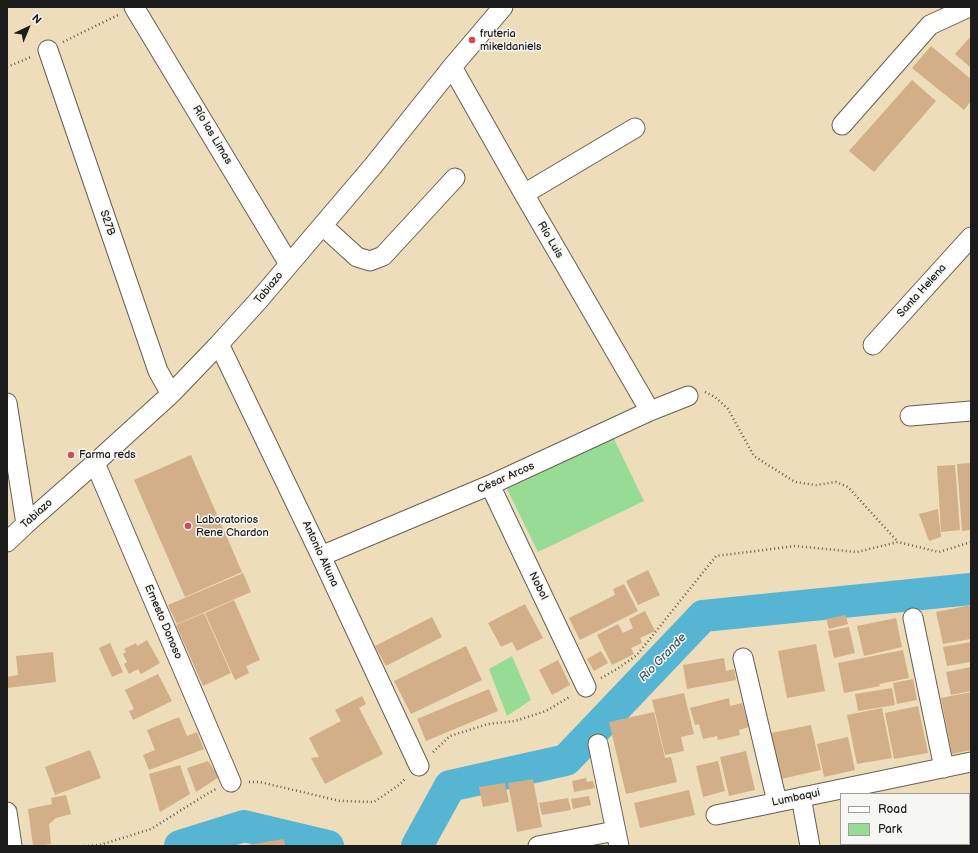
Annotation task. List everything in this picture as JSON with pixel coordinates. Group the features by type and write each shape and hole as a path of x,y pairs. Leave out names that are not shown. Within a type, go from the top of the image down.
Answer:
{"street":[{"name":"Río las Limas","path":"134,7 289,264"},
{"name":"Tabiazo","path":"7,542 171,394 219,344 323,226 452,67 503,7"},
{"path":"842,125 930,25 969,7"},
{"name":"S27B","path":"48,50 158,371 171,394"},
{"name":"Río Luis","path":"452,67 650,411"},
{"path":"524,194 635,128"},
{"path":"323,226 356,257 370,261 383,256 455,178"},
{"name":"Santa Helena","path":"873,345 971,237"},
{"name":"Antonio Altuna","path":"219,344 321,556 419,766"},
{"name":"César Arcos","path":"321,556 490,485 650,411 688,396"},
{"path":"7,403 26,524"},
{"path":"910,416 971,411"},
{"name":"Ernesto Donoso","path":"95,463 231,782"},
{"name":"Nobol","path":"490,485 586,687"},
{"path":"913,618 944,768"},
{"path":"743,658 777,802"},
{"path":"538,846 617,838 598,744"},
{"name":"Lumbaqui","path":"716,815 801,797 894,786 944,768 971,762"},
{"path":"801,797 810,846"},
{"path":"7,812 12,846"}],"path":[{"path":"7,67 48,50 134,7"},
{"path":"688,396 706,392 715,397 728,409 754,456 795,482 816,485 836,482 848,487 898,542"},
{"path":"84,846 100,845 152,829 207,794 231,782 260,782 340,801 374,802 399,785 450,736 488,724 515,722 546,712 617,669 637,655 716,556 795,546 857,552 898,542 939,552 971,542"}],"green space":[{"path":"613,437 644,501 538,552 507,489"},
{"path":"512,656 531,700 507,716 489,669"}],"building":[{"path":"971,36 971,68 955,54"},
{"path":"931,46 971,79 971,101 964,110 912,68"},
{"path":"912,80 936,101 874,172 849,151"},
{"name":"Laboratorios Rene Chardon","path":"191,455 242,572 185,597 134,480"},
{"path":"971,463 971,530 962,531 957,464"},
{"path":"955,465 960,530 941,532 937,466"},
{"path":"938,509 941,537 929,541 919,514"},
{"path":"648,570 660,595 638,605 626,581"},
{"path":"243,573 251,592 177,624 168,605"},
{"path":"624,584 638,611 580,640 569,618 615,595 613,589"},
{"path":"234,600 260,660 246,666 249,673 235,680 205,613"},
{"path":"525,604 543,638 517,651 512,642 501,647 488,623"},
{"path":"971,605 971,639 943,644 936,612"},
{"path":"645,611 655,631 640,638 642,643 631,648 634,654 612,665 597,635 618,624 623,633 633,628 629,619"},
{"path":"204,613 231,673 203,686 176,625"},
{"path":"846,615 848,624 829,629 826,619"},
{"path":"432,617 442,637 386,666 375,646"},
{"path":"896,618 902,647 864,656 857,626"},
{"path":"849,627 855,653 834,658 828,631"},
{"path":"147,640 160,663 141,674 138,669 129,674 124,664 127,662 123,654 126,652 124,649 136,643 137,646"},
{"path":"971,642 971,662 947,666 943,647"},
{"path":"110,643 123,672 112,677 99,648"},
{"path":"816,644 825,691 787,698 778,651"},
{"path":"466,646 482,680 411,714 394,681"},
{"path":"903,650 909,678 879,684 880,686 844,693 838,663"},
{"path":"601,651 608,663 594,671 587,659"},
{"path":"53,652 56,682 7,688 7,677 18,675 16,656"},
{"path":"724,658 726,671 734,669 736,680 687,689 683,665"},
{"path":"558,660 570,685 552,695 539,670"},
{"path":"971,667 971,691 951,695 946,672"},
{"path":"158,674 172,701 133,720 129,711 134,709 125,690"},
{"path":"913,679 917,700 897,704 893,683"},
{"path":"892,688 895,705 858,711 855,694"},
{"path":"489,689 498,711 426,741 417,719"},
{"path":"971,692 971,750 952,754 941,698"},
{"path":"684,693 694,734 681,737 684,751 665,755 652,700"},
{"path":"362,696 366,704 359,708 383,754 325,784 311,758 319,757 309,738 341,721 335,710"},
{"path":"729,698 730,706 742,703 749,727 739,730 740,735 718,740 717,736 703,739 699,724 695,725 690,708"},
{"path":"918,706 928,753 894,759 885,713"},
{"path":"882,708 892,758 857,764 847,715"},
{"path":"654,712 665,758 671,757 677,782 626,794 609,722"},
{"path":"179,717 187,736 197,732 204,749 149,770 143,755 155,750 147,730"},
{"path":"811,725 821,770 781,779 771,733"},
{"path":"848,737 855,770 824,777 817,744"},
{"path":"90,750 101,778 55,795 45,767"},
{"path":"746,751 755,790 729,796 720,757"},
{"path":"208,761 219,777 196,792 187,768"},
{"path":"718,761 725,791 703,797 696,766"},
{"path":"180,765 190,794 160,812 149,774"},
{"path":"586,778 587,782 593,781 595,788 574,792 572,781"},
{"path":"533,779 542,827 517,832 508,783"},
{"path":"505,783 509,802 483,807 479,787"},
{"path":"689,790 695,815 640,828 634,803"},
{"path":"66,795 71,814 56,818 49,824 51,844 33,846 28,809 52,804 51,798"},
{"path":"589,796 591,805 573,809 571,799"},
{"path":"568,798 571,810 542,815 539,803"},
{"path":"284,839 285,846 247,846 247,845"}],"waterway":[{"name":"Rio Grande","path":"417,846 450,786 566,760 703,616 971,589"},
{"name":"Rio Grande","path":"180,846 244,826 328,846"}],"place":[{"name":"fruteria mikeldaniels","path":"472,40"},
{"name":"Farma reds","path":"71,455"},
{"name":"Laboratorios Rene Chardon","path":"188,526"}]}
